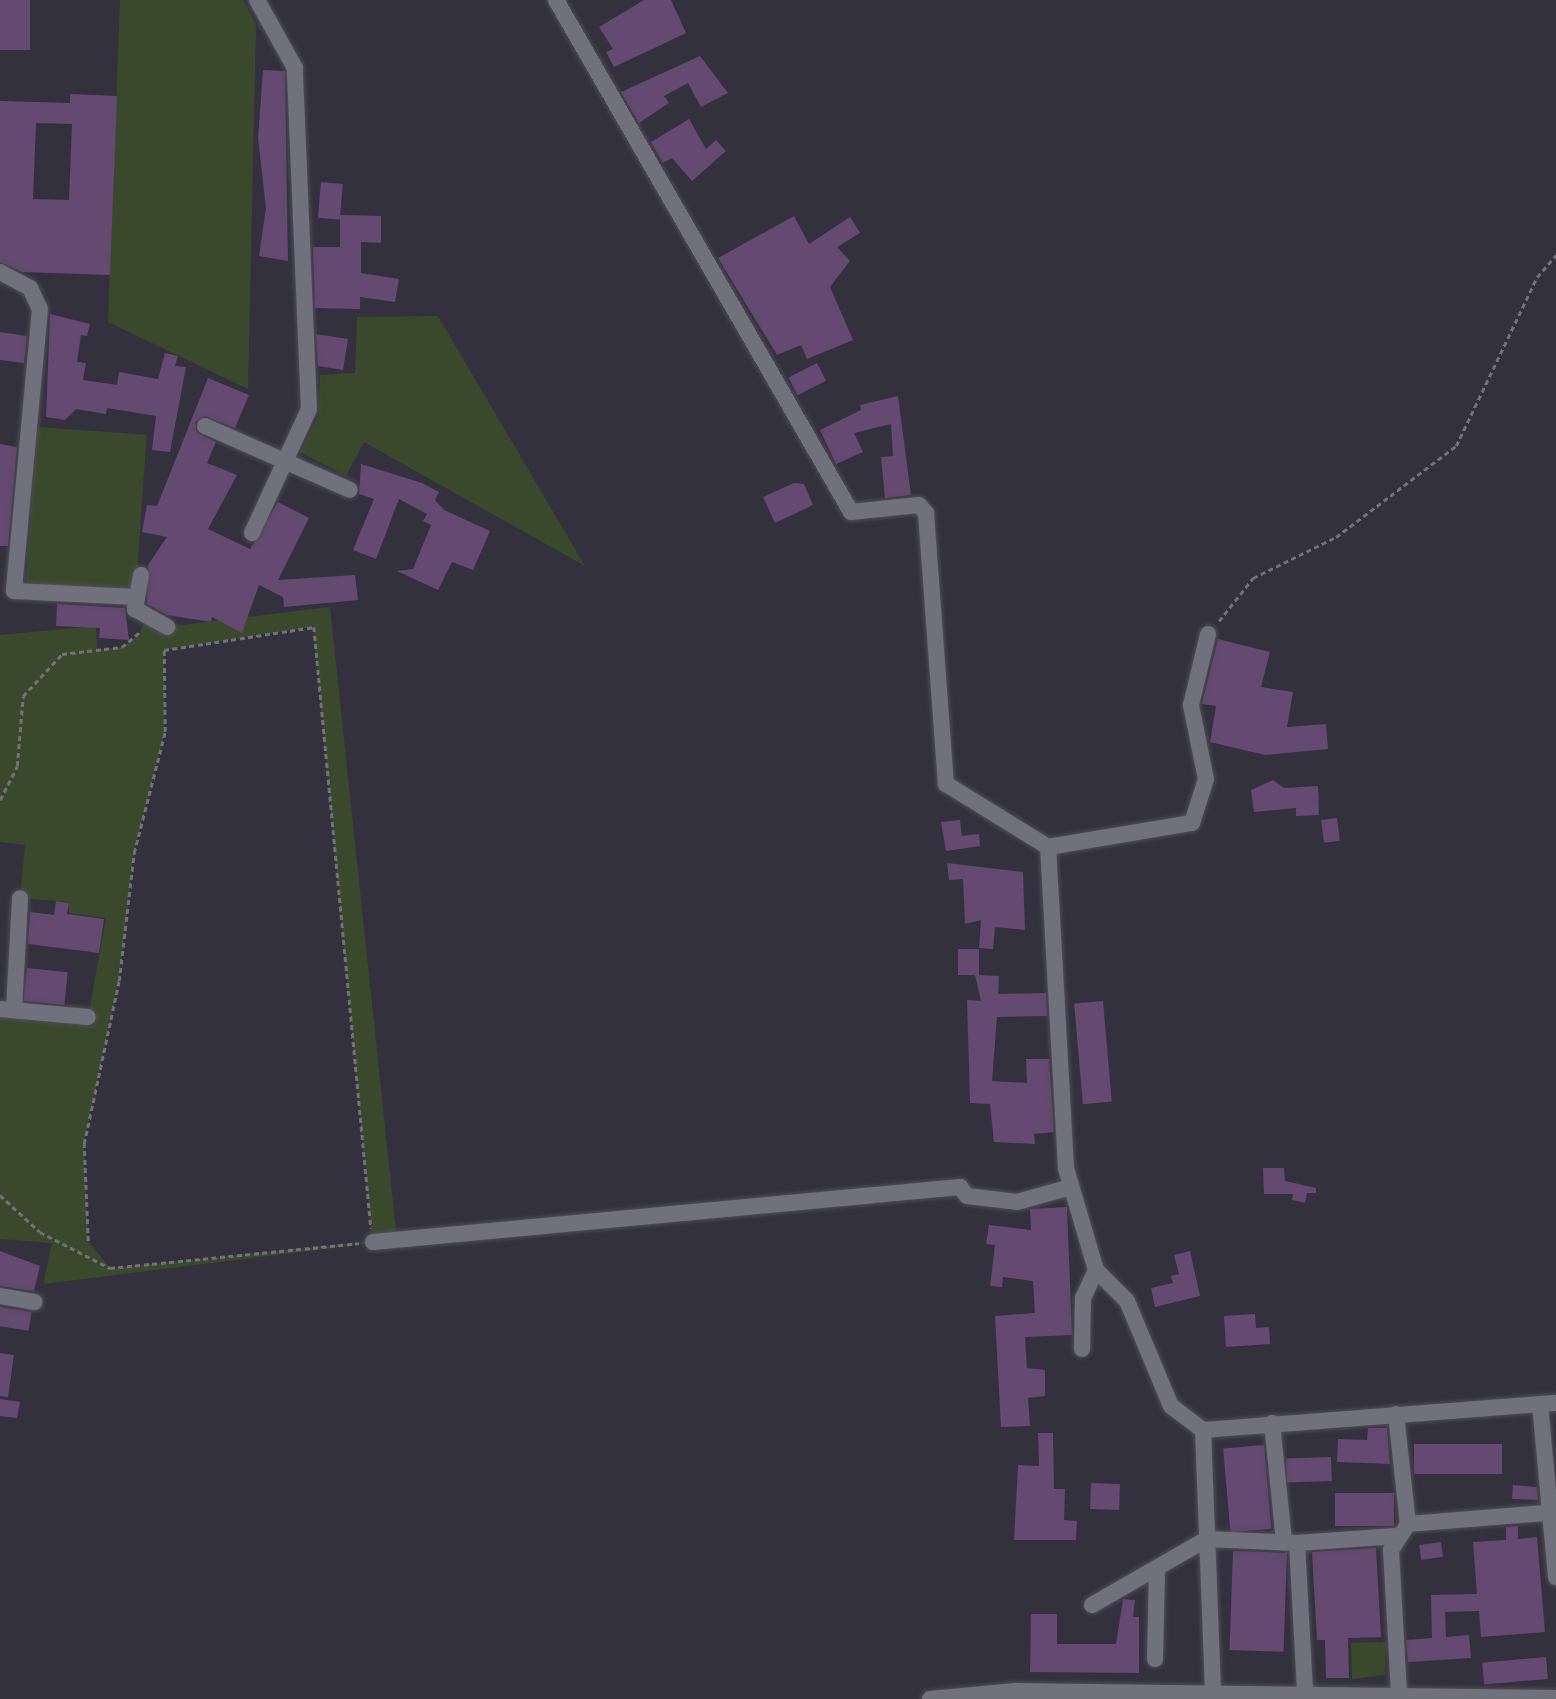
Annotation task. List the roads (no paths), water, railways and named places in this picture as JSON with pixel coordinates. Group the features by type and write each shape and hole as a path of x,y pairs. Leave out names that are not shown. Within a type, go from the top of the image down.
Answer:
{"street":[{"path":"252,533 309,409 295,68 257,0"},
{"path":"556,0 851,512 919,505 926,513 946,784 1048,847 1192,823 1206,779 1191,705 1208,634"},
{"path":"0,272 30,288 40,309 14,591 137,597"},
{"path":"205,426 350,490"},
{"path":"141,576 135,609 146,619 167,627"},
{"path":"1048,847 1071,1186 1096,1270 1127,1301 1171,1406 1203,1430 1548,1404 1556,1577"},
{"path":"20,898 7,1009 88,1017"},
{"path":"373,1242 960,1187 967,1196 1017,1202 1071,1186"},
{"path":"1082,1349 1083,1298 1096,1270"},
{"path":"0,1296 34,1302"},
{"path":"1396,1414 1409,1524"},
{"path":"1272,1423 1291,1543 1305,1692"},
{"path":"1203,1430 1213,1692"},
{"path":"1092,1605 1207,1539 1291,1543 1396,1536 1409,1524 1554,1513"},
{"path":"1396,1536 1399,1695"},
{"path":"1155,1659 1157,1568"},
{"path":"930,1699 1213,1692 1556,1698"}]}
